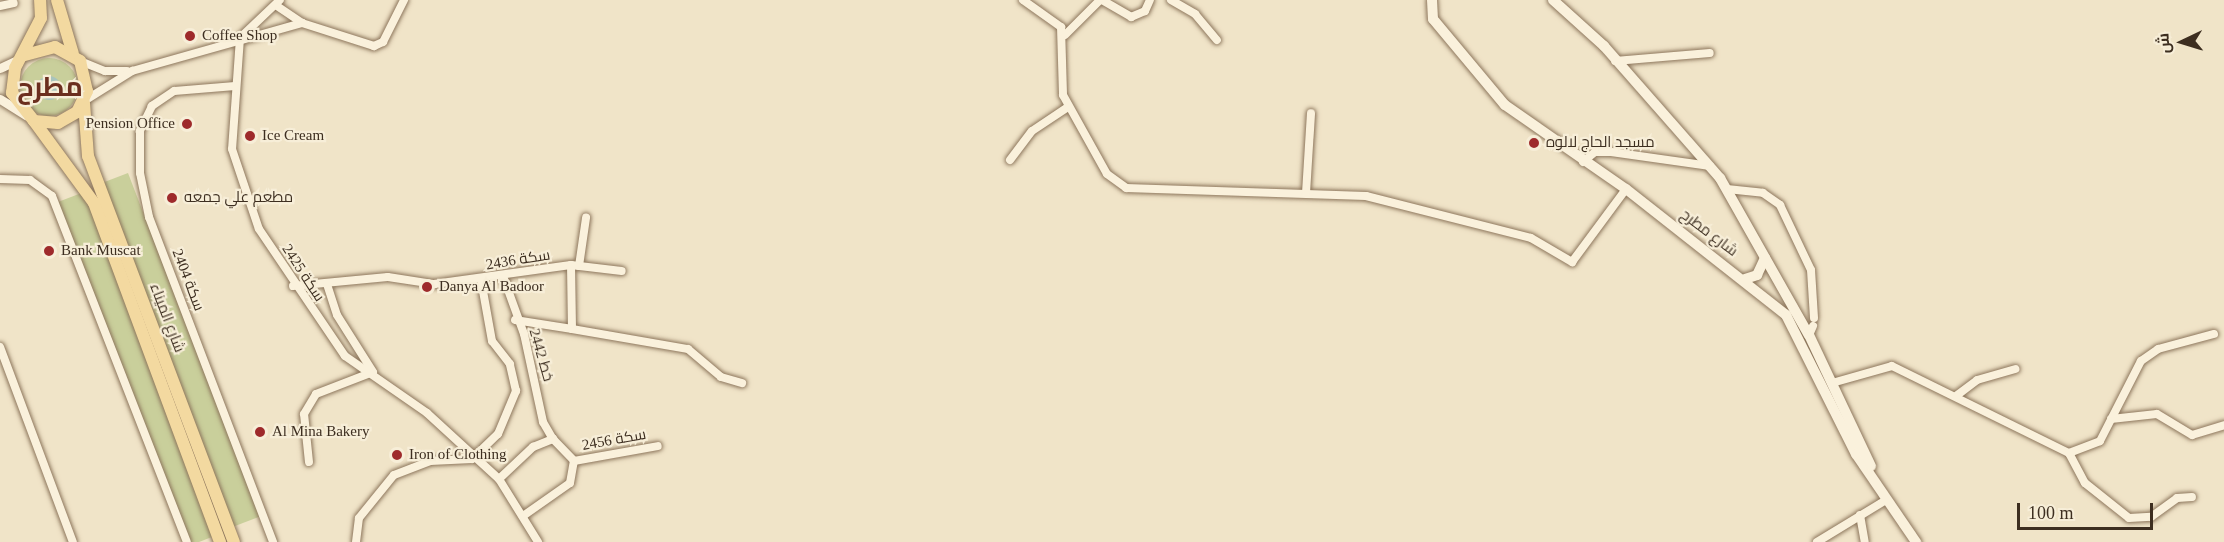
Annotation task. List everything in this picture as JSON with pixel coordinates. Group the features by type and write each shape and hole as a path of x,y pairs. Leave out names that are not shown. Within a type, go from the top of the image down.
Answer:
{"main road":[{"path":"40,0 41,18 11,80 14,99 30,118 68,119 84,102 88,81 77,58 57,0"},
{"name":"شارع مطرح","path":"1432,0 1433,19 1493,94 1583,162 1626,189 1745,279 1794,325 1856,454 1916,542"},
{"name":"شارع مطرح","path":"1553,0 1571,11 1712,167 1727,189 1765,258 1812,326 1832,383 1872,467 1925,542"},
{"path":"24,56 55,47 77,58"},
{"name":"شارع الميناء","path":"84,102 88,156 234,542"},
{"name":"شارع الميناء","path":"30,118 94,203 220,542"},
{"path":"1745,279 1762,271 1765,258"}],"street":[{"path":"240,38 278,3 302,23 378,45 404,0"},
{"path":"1023,0 1065,35"},
{"path":"1150,0 1145,11 1131,17 1101,0 1065,35 1062,84 1068,106 1115,185 1306,193 1400,202 1531,238 1572,262 1626,189"},
{"path":"1172,0 1195,14 1217,40"},
{"path":"0,6 14,3"},
{"path":"84,102 132,71 240,38 302,23"},
{"name":"سكة 2425","path":"240,38 232,148 259,229 293,286 345,356 373,372 427,413 472,459 499,479"},
{"path":"1615,61 1710,53"},
{"path":"0,68 24,56"},
{"path":"77,58 105,71 132,71"},
{"name":"سكة 2404","path":"235,86 174,91 152,106 140,130 140,173 149,217 273,542"},
{"path":"0,99 30,118"},
{"path":"1010,160 1032,131 1068,106"},
{"path":"1306,193 1311,113"},
{"path":"1583,162 1595,152 1611,152 1712,167"},
{"path":"0,179 30,180 52,196 186,542"},
{"path":"1727,189 1763,193 1780,205 1811,270 1812,326"},
{"path":"586,218 575,266 622,271"},
{"name":"سكة 2436","path":"293,286 388,277 434,284 481,280 575,266 572,329"},
{"name":"2442 خط","path":"503,276 515,320 524,334 543,422 553,439"},
{"path":"356,542 359,518 394,475 430,461 472,459 498,434 516,391 510,364 492,341 481,280"},
{"path":"309,462 304,414 316,394 373,372 337,315 327,284"},
{"path":"515,320 688,349 720,377 742,383"},
{"path":"2069,453 2100,441 2141,361 2158,349 2214,334"},
{"path":"0,347 73,542"},
{"path":"1832,383 1892,366 2069,453 2085,483 2129,518 2151,518 2177,498 2192,497"},
{"path":"1956,396 1977,380 2014,369"},
{"path":"2111,419 2157,414 2192,435 2224,425"},
{"path":"538,542 499,479 533,447 553,439"},
{"name":"سكة 2456","path":"553,439 574,461"},
{"name":"سكة 2456","path":"574,461 658,446"},
{"name":"سكة 2456","path":"523,516 570,483 574,461"},
{"path":"1817,542 1886,500"},
{"path":"1860,515 1865,542"}],"green space":[{"path":"43,58 55,58 70,66 78,81 78,93 70,108 55,116 43,116 28,108 20,93 20,81 28,66"},
{"path":"128,173 260,517 234,527 102,183"},
{"path":"84,192 217,535 199,542 190,542 58,202"}],"water":[{"path":"49,76 58,79 61,88 58,97 49,100 40,97 37,88 40,79"}],"place":[{"name":"Coffee Shop","path":"190,36"},
{"name":"Pension Office","path":"187,124"},
{"name":"Ice Cream","path":"250,136"},
{"name":"مسجد الحاج لالوه","path":"1534,143"},
{"name":"مطعم علي جمعه","path":"172,198"},
{"name":"Bank Muscat","path":"49,251"},
{"name":"Danya Al Badoor","path":"427,287"},
{"name":"Al Mina Bakery","path":"260,432"},
{"name":"Iron of Clothing","path":"397,455"}],"district":[{"name":"مطرح","path":"50,88"}]}
